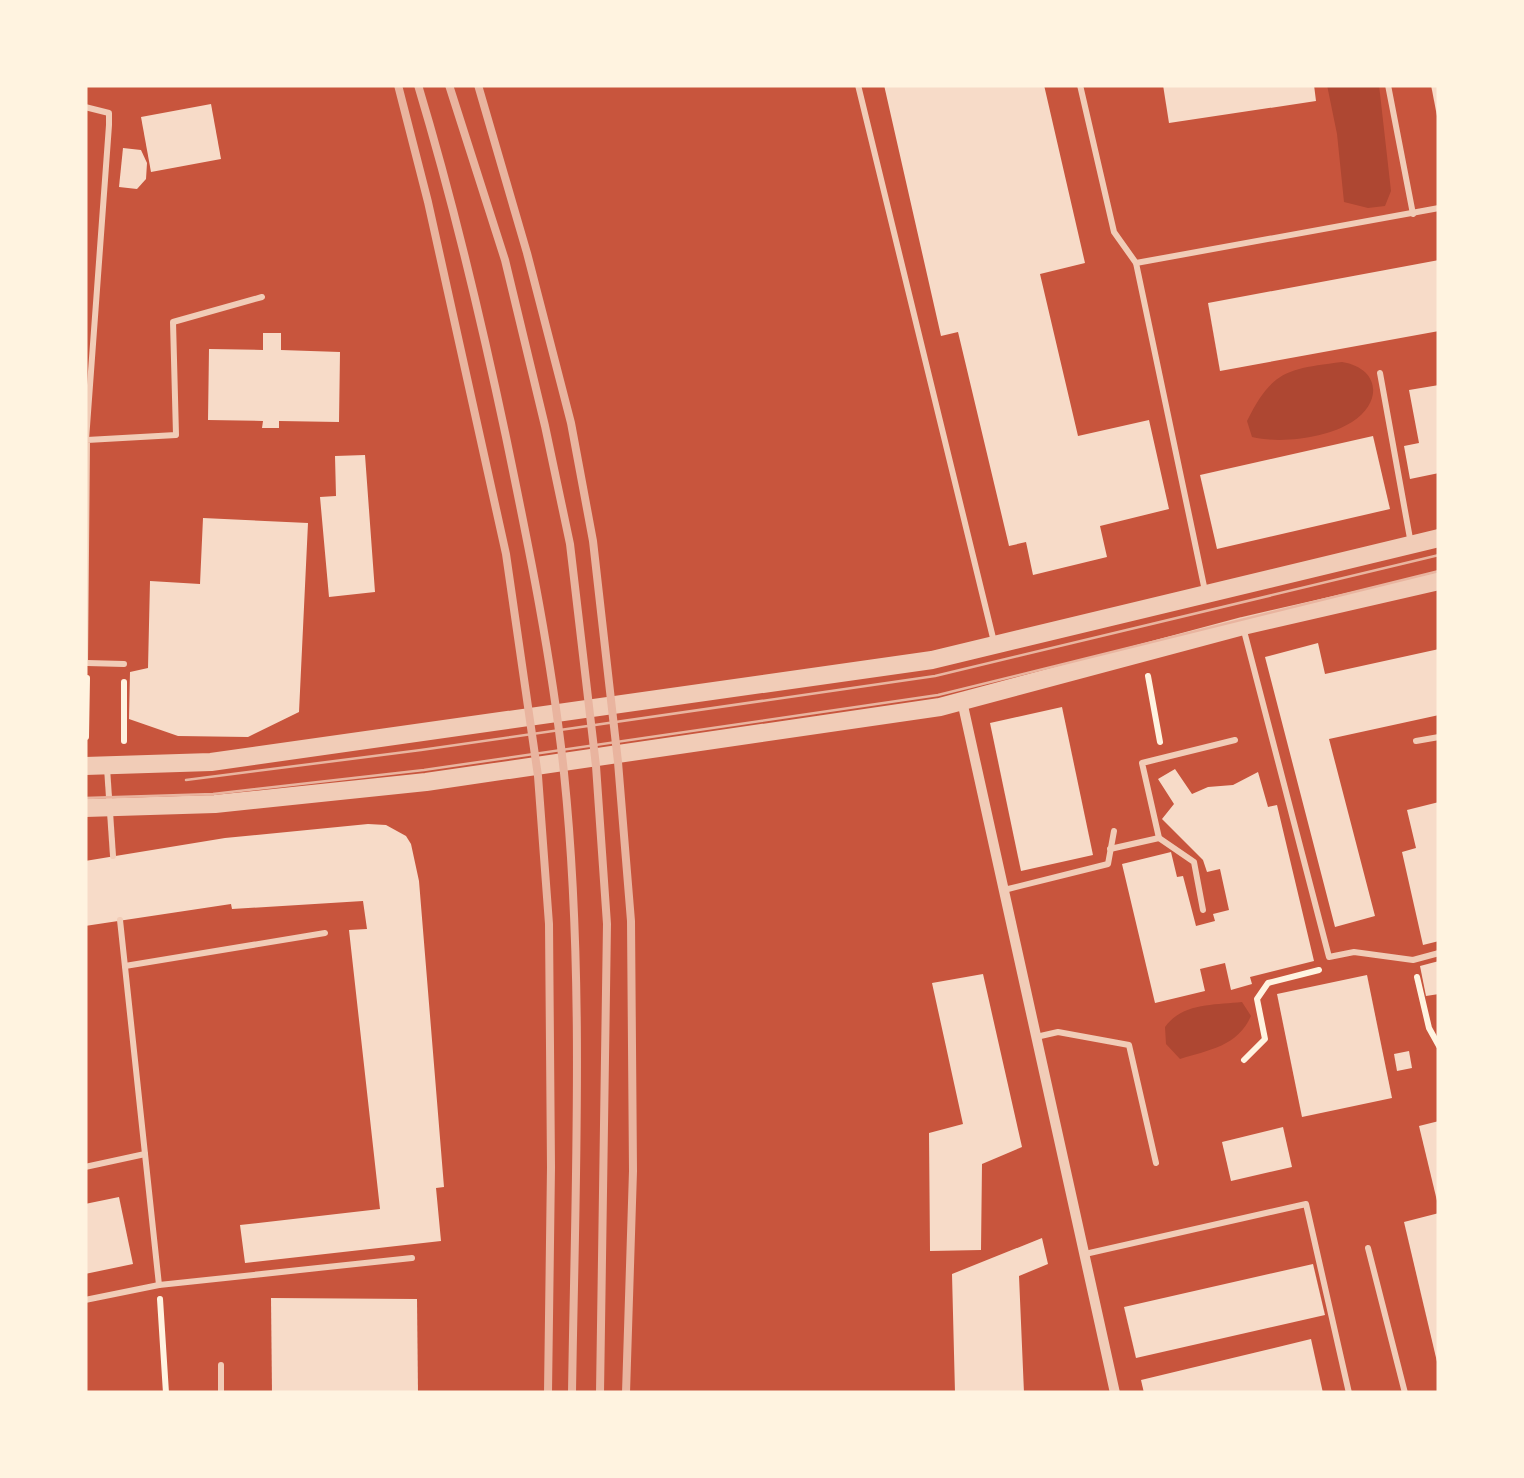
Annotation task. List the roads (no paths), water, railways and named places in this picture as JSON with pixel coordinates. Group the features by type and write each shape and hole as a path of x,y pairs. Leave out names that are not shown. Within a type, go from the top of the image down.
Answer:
{"street":[{"path":"85,766 211,762 932,660 1439,538"},
{"path":"85,808 215,804 426,782 940,707 1243,626 1439,581"},
{"path":"962,702 1115,1393"}],"lane":[{"path":"858,85 995,646"},
{"path":"1080,85 1114,232 1136,262 1205,592"},
{"path":"1388,85 1412,214"},
{"path":"85,108 109,114 110,125 86,440 86,664 124,664"},
{"path":"1136,262 1439,208"},
{"path":"86,440 176,435 173,322 262,297"},
{"path":"1380,373 1411,544"},
{"path":"1243,626 1329,958 1354,952 1413,960 1439,953"},
{"path":"1416,742 1439,737"},
{"path":"1203,910 1194,862 1159,838 1142,763 1236,740"},
{"path":"107,765 113,856"},
{"path":"1003,890 1108,864 1114,830"},
{"path":"1110,848 1159,838"},
{"path":"120,920 159,1286"},
{"path":"125,966 326,933"},
{"path":"1036,1037 1058,1032 1129,1044 1156,1163"},
{"path":"85,1166 145,1154"},
{"path":"1084,1254 1306,1204 1349,1393"},
{"path":"1368,1248 1405,1393"},
{"path":"85,1300 159,1286 412,1258"},
{"path":"221,1366 221,1393"}],"tram line":[{"path":"186,780 935,676 1439,555"},
{"path":"85,798 213,794 424,770 938,695 1439,571"}],"railway":[{"path":"398,85 506,554 538,776 549,924 548,1393"},
{"path":"418,85 466,260 506,437 546,646 564,773 577,1004 572,1393"},
{"path":"449,85 505,260 545,426 570,544 596,766 607,924 600,1393"},
{"path":"478,85 571,423 593,541 631,921 633,1171 626,1393"}]}
